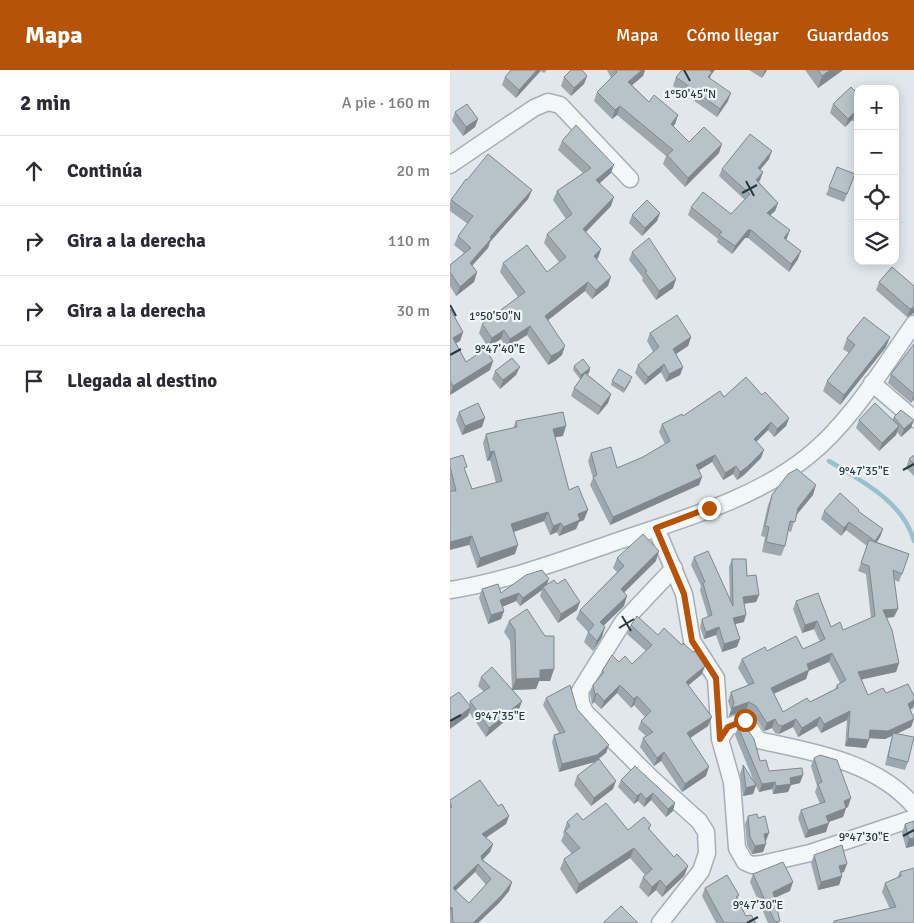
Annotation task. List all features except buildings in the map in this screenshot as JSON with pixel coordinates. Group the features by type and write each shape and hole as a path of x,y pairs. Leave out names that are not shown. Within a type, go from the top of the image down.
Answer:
{"street":[{"path":"450,165 534,108 548,102 560,105 630,179"},
{"path":"450,590 474,586 562,560 656,528 749,493 784,473 834,433 914,324"},
{"path":"872,383 914,419"},
{"path":"656,528 674,568 686,602 692,641 716,678 720,739 732,782 737,848 745,862 752,865 810,853 914,818"},
{"path":"660,923 700,871 707,853 706,832 699,821 649,776 585,712 580,703 580,691 623,622 674,568"},
{"path":"720,739 728,727 745,720 758,740 789,745 862,768 904,794 914,806"}],"waterway":[{"path":"829,461 891,503 909,527 914,541"}],"route":[{"path":"709,508 656,528 684,594 692,641 716,678 720,739 728,727 745,720"}]}
